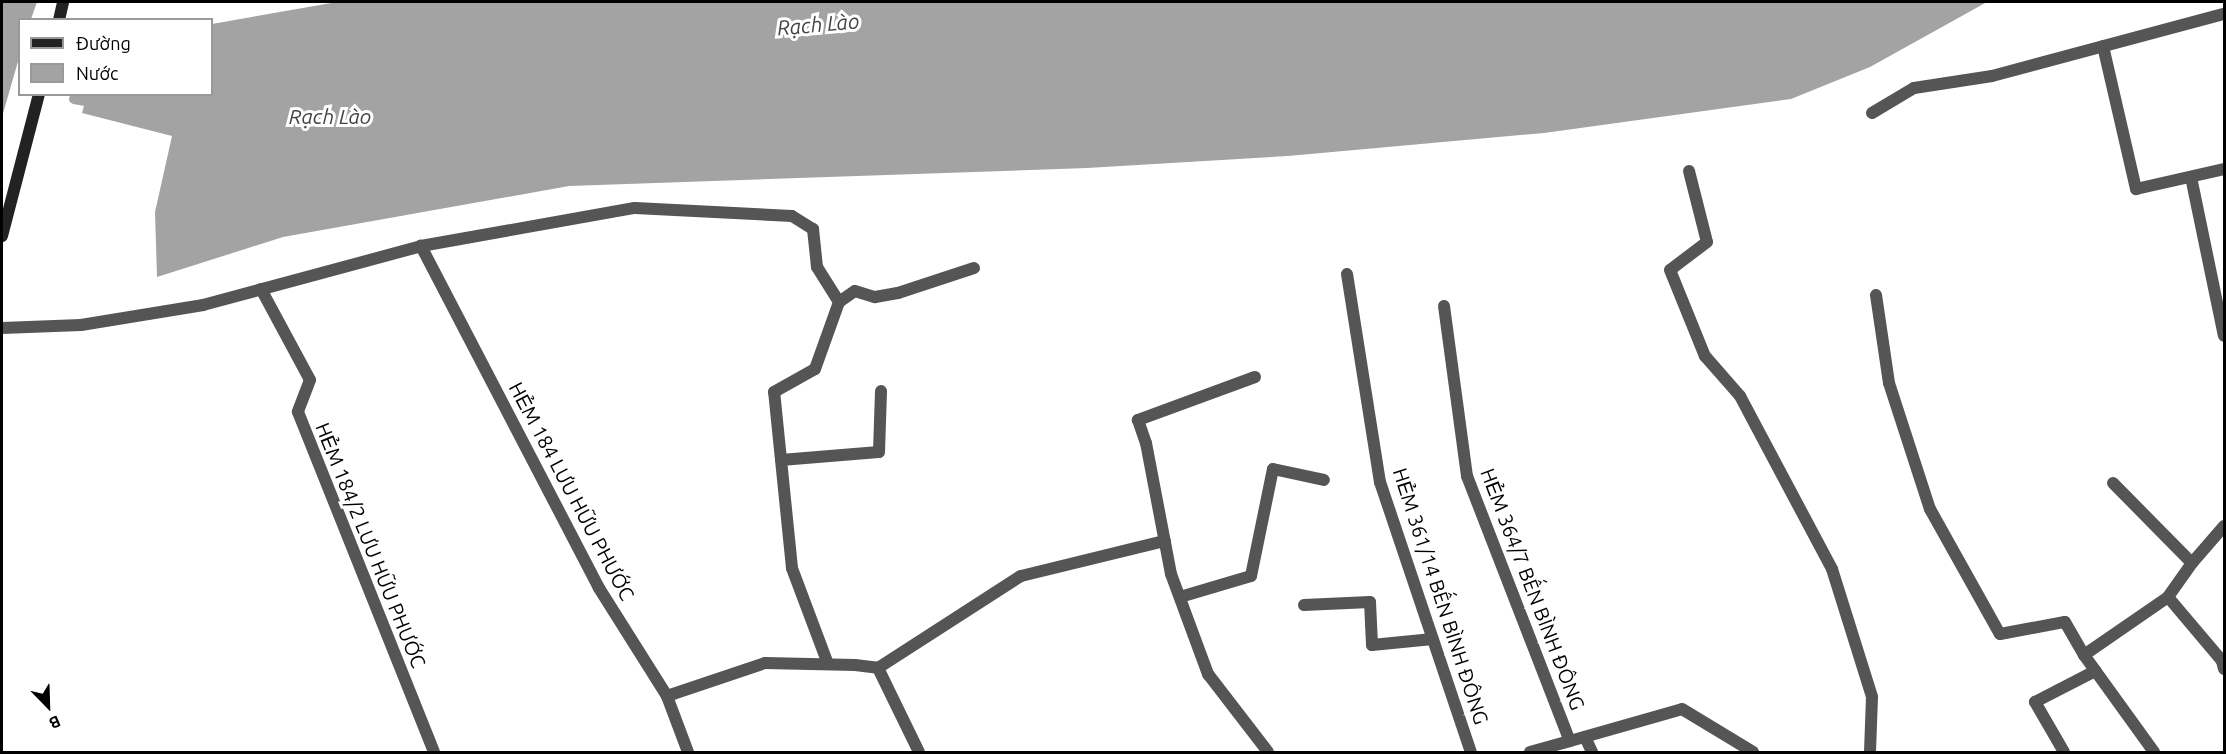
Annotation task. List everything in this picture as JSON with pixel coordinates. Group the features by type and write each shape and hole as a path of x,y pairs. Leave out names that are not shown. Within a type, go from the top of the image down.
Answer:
{"street":[{"path":"59,18 63,2"},
{"path":"1872,113 1914,88 1992,76 2224,14"},
{"path":"2103,46 2136,189 2224,169"},
{"path":"2,236 38,96"},
{"path":"1689,171 1707,242 1670,270 1706,356 1740,396 1832,569 1872,697 1870,753"},
{"path":"2191,177 2224,336"},
{"path":"2,328 81,325 202,305 421,246 635,208 792,216 813,229 817,267 838,302"},
{"name":"HẺM 184 LƯU HỮU PHƯỚC","path":"421,246 599,588 667,696 688,753"},
{"path":"828,664 792,568 774,392 815,369 838,302 855,291 875,297 898,293 974,268"},
{"path":"2212,276 2224,272"},
{"name":"HẺM 361/14 BẾN BÌNH ĐÔNG","path":"1347,274 1380,482 1471,753"},
{"name":"HẺM 184/2 LƯU HỮU PHƯỚC","path":"261,290 310,380 298,412 434,753"},
{"path":"1876,295 1889,383 1930,509 2001,634 2065,622 2084,656 2154,753"},
{"name":"HẺM 364/7 BẾN BÌNH ĐÔNG","path":"1444,306 1467,476 1570,741"},
{"path":"1256,377 1138,420 1146,443 1171,574 1208,674 1268,753"},
{"path":"781,460 879,452 881,391"},
{"path":"1180,597 1251,576 1273,469 1324,480"},
{"path":"2113,483 2192,563"},
{"path":"2084,656 2168,597 2192,563 2224,526"},
{"path":"667,696 765,663 879,668 1021,576 1165,541"},
{"path":"2168,597 2222,661 2224,669"},
{"path":"1304,605 1370,602 1372,645 1433,639"},
{"path":"879,668 920,753"},
{"path":"2064,753 2035,702 2095,670"},
{"name":"HẺM 364/7 BẾN BÌNH ĐÔNG","path":"1530,753 1682,709 1753,753"},
{"path":"1585,737 1592,753"}],"water":[{"path":"2,2 37,2 31,18 18,18 18,61 2,117"},
{"name":"Rạch Lào","path":"337,2 1987,2 1870,67 1791,99 1544,133 1288,156 1087,168 569,186 283,237 157,277 155,212 172,136 82,113 87,96 213,96 213,24"}],"waterway":[{"name":"Rạch Lào","path":"74,99 97,103"}]}
